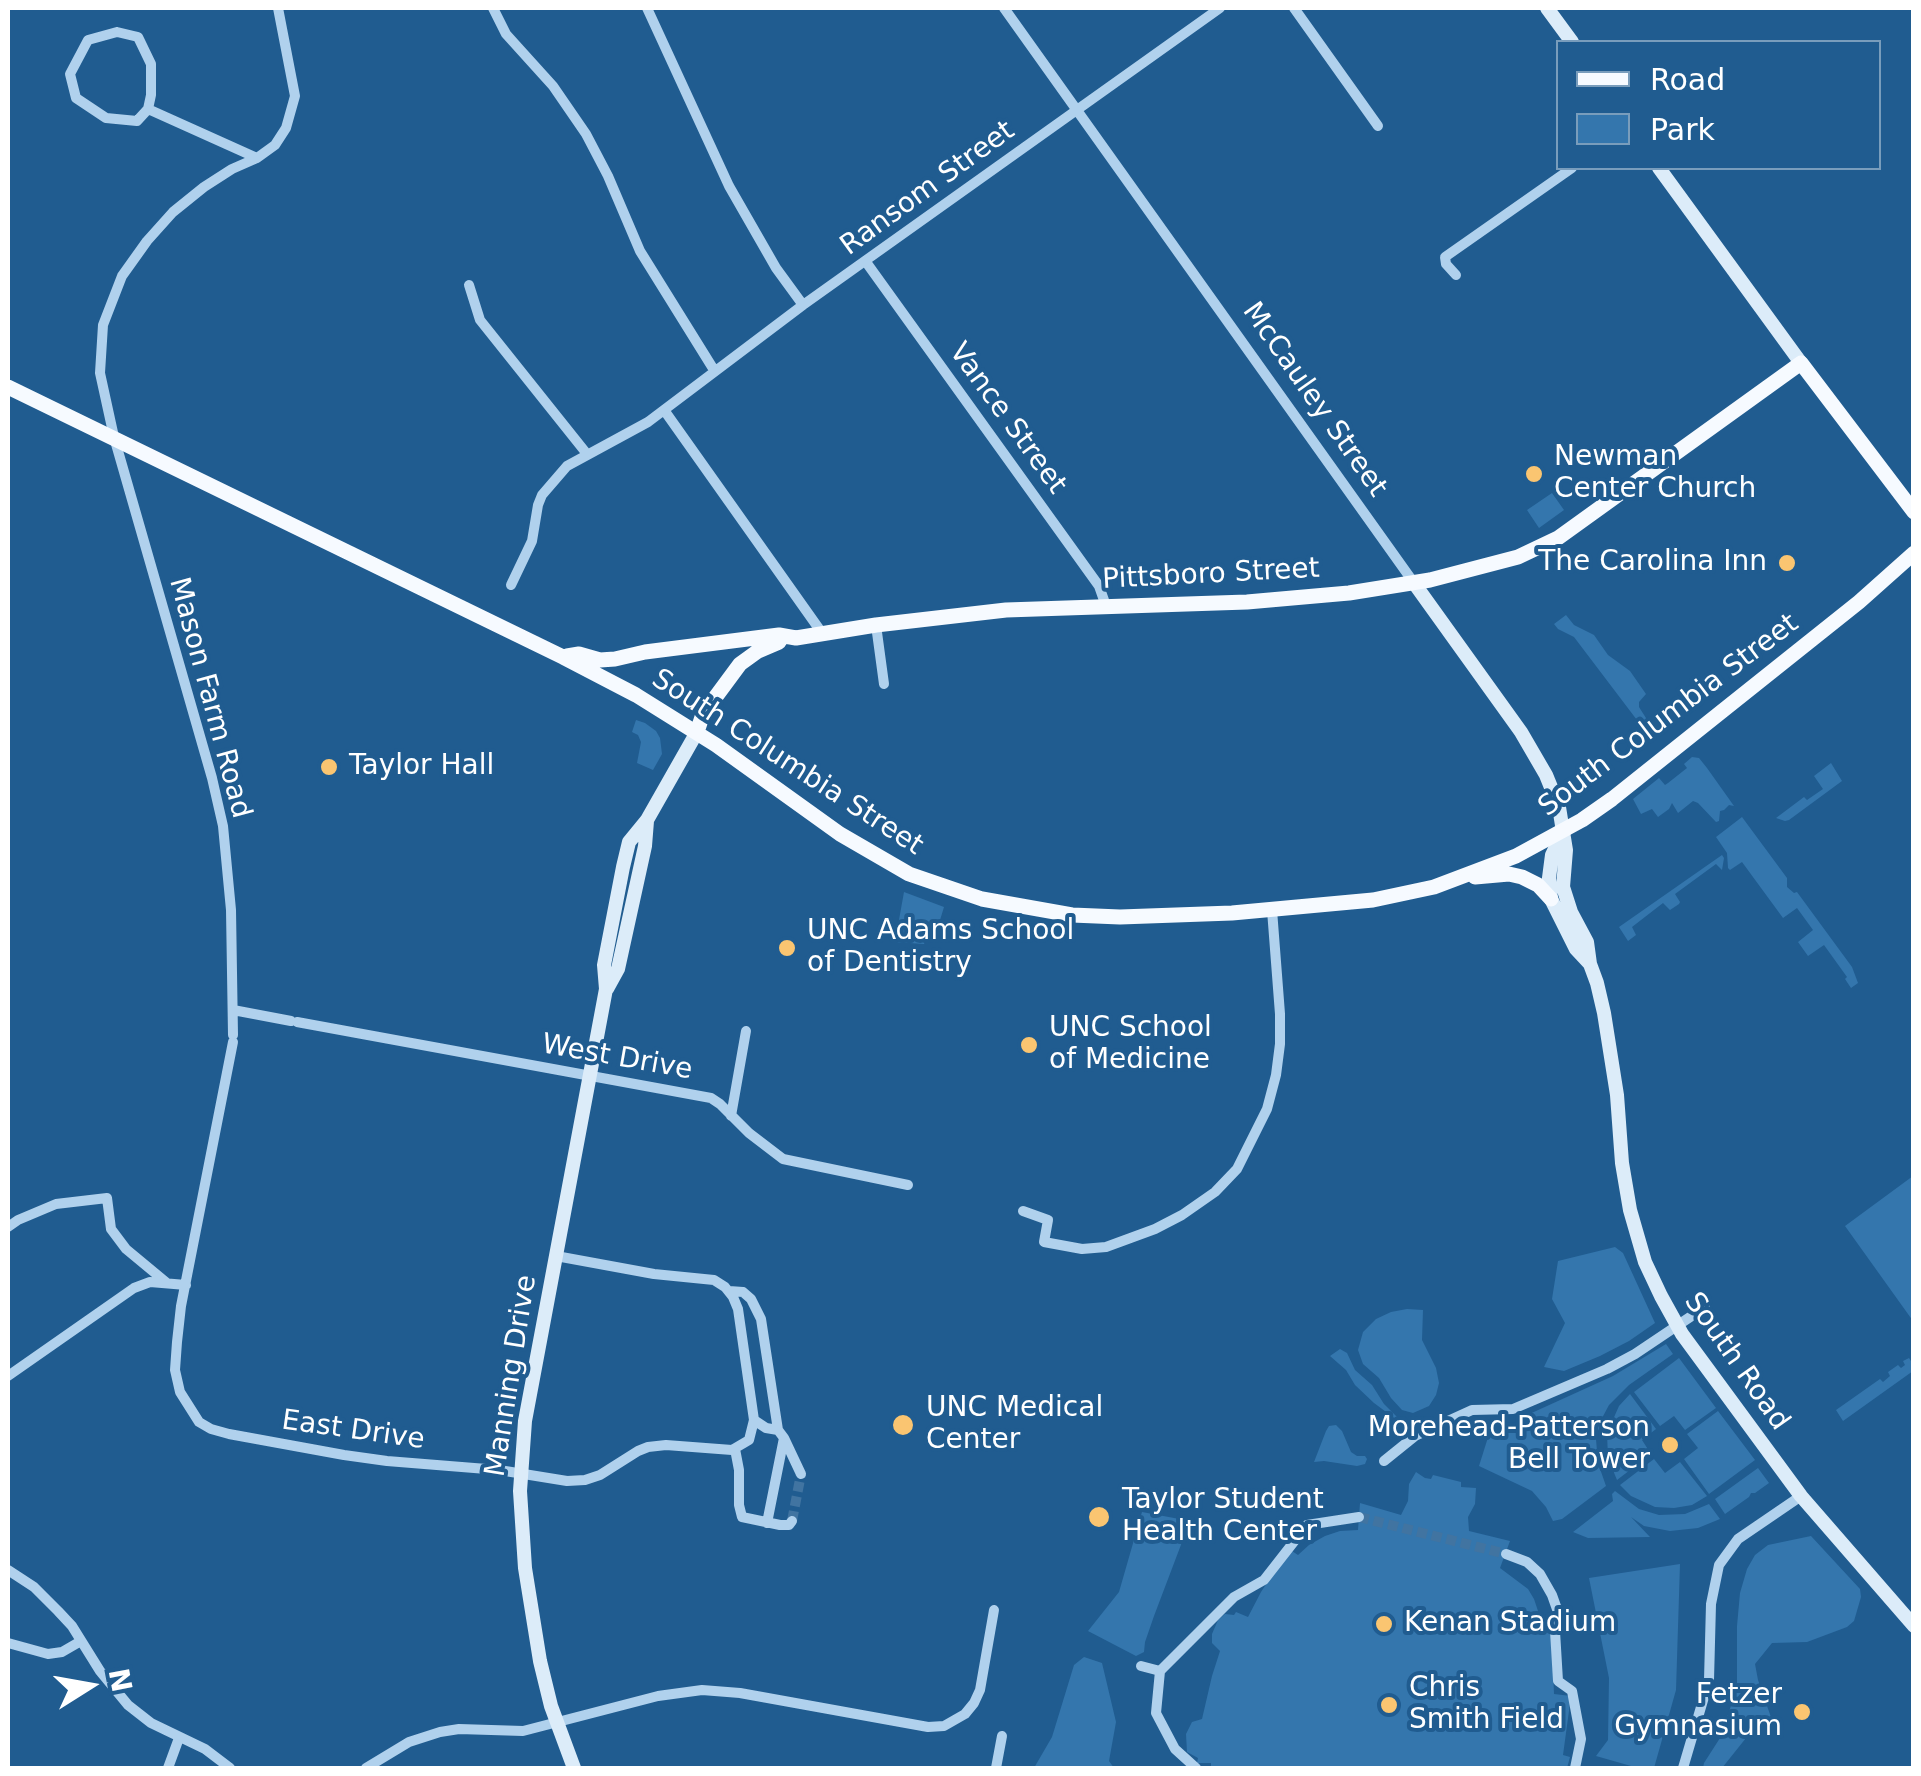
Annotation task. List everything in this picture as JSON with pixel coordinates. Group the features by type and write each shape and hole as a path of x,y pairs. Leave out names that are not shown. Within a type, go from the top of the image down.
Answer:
{"main road":[{"name":"Pittsboro Street","path":"563,657 579,654 600,660 615,659 779,635 796,638 1006,610 1247,602 1414,583 1518,557 1558,538 1801,363"},
{"path":"1801,363 1914,512"},
{"name":"South Columbia Street","path":"8,387 652,703 840,834 910,874 962,893 1028,909 1102,917 1272,910 1373,900 1434,887 1516,856 1598,809 1914,553"},
{"name":"Manning Drive","path":"697,732 703,714 740,664 766,647 796,638"},
{"path":"1461,878 1509,874 1538,885 1551,898"}],"street":[{"path":"148,109 257,158 275,144 286,128 295,96 278,8"},
{"path":"493,8 506,34 553,86 586,134 640,251 714,370"},
{"path":"646,8 730,186 776,268 804,305"},
{"name":"McCauley Street","path":"1004,8 1536,756 1559,806 1563,831"},
{"name":"Ransom Street","path":"510,585 532,541 538,505 558,474 664,410 714,370 1220,8"},
{"path":"1294,8 1378,126"},
{"path":"1547,8 1571,40"},
{"path":"117,32 138,37 151,64 152,95 148,109 137,121 106,118 76,98 70,74 88,40 117,32"},
{"name":"Mason Farm Road","path":"188,1409 175,1370 176,1342 233,1038 231,910 221,816 114,438 100,373 104,326 122,276 146,242 204,186 257,158"},
{"path":"1456,275 1445,257 1569,170"},
{"path":"1660,170 1801,363"},
{"name":"Vance Street","path":"866,262 1098,586 1106,606"},
{"path":"469,286 480,320 588,454"},
{"path":"664,410 822,633"},
{"path":"876,625 884,684"},
{"name":"Manning Drive","path":"574,1768 540,1661 532,1616 521,1532 520,1474 525,1421 606,989 604,965 623,867 630,842 647,820 697,732"},
{"path":"1551,898 1552,855 1563,831"},
{"name":"South Road","path":"1563,831 1563,888 1587,942 1599,990 1617,1095 1630,1210 1646,1262 1678,1326 1801,1496 1914,1626"},
{"name":"South Road","path":"1551,898 1576,949 1590,964"},
{"path":"1023,1211 1048,1220 1044,1242 1082,1249 1106,1247 1155,1230 1182,1215 1215,1192 1237,1168 1267,1109 1276,1075 1280,1014 1272,910"},
{"name":"West Drive","path":"234,1010 710,1098 784,1158 908,1184"},
{"path":"731,1116 746,1031"},
{"path":"8,1227 56,1204 107,1198 112,1230 118,1240 167,1283"},
{"path":"556,1256 654,1274 714,1280 729,1291 738,1309 754,1420 748,1440 735,1449 742,1517 786,1525 792,1522"},
{"path":"8,1376 134,1288 145,1283 186,1285"},
{"path":"729,1291 743,1292 761,1319 781,1434 801,1474"},
{"path":"1384,1461 1414,1436 1472,1410 1512,1408 1607,1368 1705,1307"},
{"name":"East Drive","path":"188,1409 198,1422 211,1429 240,1436 386,1462 499,1470 548,1480 600,1475 638,1451 657,1446 735,1449"},
{"path":"754,1420 781,1434"},
{"path":"767,1523 781,1434"},
{"path":"1683,1768 1709,1680 1711,1604 1719,1564 1738,1539 1801,1496"},
{"path":"1196,1768 1175,1749 1156,1713 1160,1671 1234,1598 1264,1580 1307,1525 1359,1517"},
{"path":"1506,1554 1527,1562 1540,1574 1558,1612 1558,1680 1572,1691 1579,1724 1575,1768"},
{"path":"8,1570 34,1587 72,1626 100,1671 128,1705 152,1723 205,1749 230,1768"},
{"path":"366,1768 409,1742 440,1732 519,1732 658,1696 713,1690 928,1727 944,1726 966,1714 980,1690 994,1610"},
{"path":"8,1643 48,1654 62,1652 81,1641"},
{"path":"1141,1666 1160,1671"},
{"path":"996,1768 1002,1736"},
{"path":"168,1768 179,1738"}],"green space":[{"path":"1552,493 1564,510 1539,528 1527,510"},
{"path":"1566,615 1574,625 1594,635 1608,655 1630,671 1646,694 1639,707 1651,726 1648,729 1643,728 1574,637 1554,624"},
{"path":"636,720 656,731 660,738 662,754 653,770 637,763 641,742 632,732"},
{"path":"1692,757 1699,758 1734,806 1720,811 1716,822 1693,801 1678,813 1672,803 1658,817 1652,809 1641,814 1633,799 1659,778 1665,785 1668,783 1687,768 1684,764"},
{"path":"1831,763 1842,781 1789,820 1776,818 1804,797 1807,800 1823,789 1814,776"},
{"path":"1742,817 1787,878 1787,887 1797,892 1852,967 1858,983 1851,988 1824,945 1808,956 1798,942 1813,930 1797,908 1783,918 1742,862 1728,868 1727,853 1716,837"},
{"path":"1722,855 1722,870 1716,864 1675,894 1680,902 1670,910 1663,903 1632,927 1636,935 1628,941 1619,927"},
{"path":"904,892 944,907 934,940 926,939 924,944 895,942"},
{"path":"1913,1176 1913,1321 1845,1226"},
{"path":"1615,1247 1623,1253 1655,1323 1629,1341 1564,1371 1544,1367 1565,1323 1552,1299 1558,1261"},
{"path":"1407,1309 1423,1310 1422,1340 1439,1383 1429,1406 1413,1413 1402,1410 1391,1398 1379,1378 1363,1364 1358,1350 1363,1332 1376,1319"},
{"path":"1666,1344 1673,1354 1629,1385 1609,1405 1601,1420 1596,1439 1598,1463 1606,1486 1562,1519 1553,1521 1532,1491 1479,1466 1490,1431 1528,1428 1525,1416 1613,1376"},
{"path":"1340,1349 1409,1429 1374,1403 1330,1356"},
{"path":"1679,1358 1716,1408 1685,1430 1674,1416 1660,1426 1634,1392"},
{"path":"1909,1358 1913,1360 1913,1371 1843,1421 1836,1410 1880,1379 1883,1382 1890,1376 1888,1372 1898,1365 1901,1368"},
{"path":"1630,1394 1656,1429 1642,1440 1651,1454 1617,1480 1608,1458 1607,1433 1619,1406"},
{"path":"1718,1411 1755,1460 1709,1494 1684,1459 1698,1448 1687,1434"},
{"path":"1336,1425 1351,1452 1365,1456 1365,1464 1314,1462 1326,1431"},
{"path":"1654,1459 1665,1473 1680,1462 1707,1496 1692,1505 1674,1508 1655,1507 1631,1496 1620,1485"},
{"path":"1758,1468 1769,1483 1725,1514 1715,1499"},
{"name":"Kenan Stadium","path":"1416,1472 1425,1478 1431,1479 1433,1475 1461,1482 1461,1487 1476,1488 1475,1504 1468,1517 1469,1531 1510,1541 1500,1568 1528,1589 1541,1620 1551,1619 1554,1694 1571,1696 1563,1755 1570,1757 1567,1768 1211,1768 1211,1763 1197,1763 1198,1758 1187,1752 1186,1734 1192,1722 1202,1719 1220,1651 1212,1643 1218,1620 1236,1612 1248,1617 1289,1549 1298,1555 1325,1536 1358,1530 1360,1503 1401,1515"},
{"path":"1615,1491 1639,1509 1659,1515 1685,1514 1709,1504 1720,1519 1698,1528 1670,1531 1644,1526 1631,1517 1650,1537 1588,1538 1573,1532 1613,1501"},
{"path":"1142,1512 1190,1521 1144,1652 1136,1656 1088,1631 1119,1592"},
{"path":"1811,1536 1860,1589 1854,1621 1807,1642 1772,1643 1755,1664 1773,1723 1746,1738 1722,1768 1703,1768 1720,1738 1737,1688 1737,1626 1747,1569 1755,1555 1768,1545"},
{"path":"1680,1564 1676,1690 1654,1768 1638,1768 1596,1756 1608,1740 1609,1678 1589,1578"},
{"path":"1084,1657 1102,1663 1116,1722 1109,1761 1114,1768 1034,1768 1052,1737 1074,1665"}],"tunnel":[{"path":"792,1521 801,1474"},
{"path":"1359,1517 1506,1554"}],"place":[{"name":"Newman Center Church","path":"1534,474"},
{"name":"The Carolina Inn","path":"1787,563"},
{"name":"Taylor Hall","path":"329,767"},
{"name":"UNC Adams School of Dentistry","path":"787,948"},
{"name":"UNC School of Medicine","path":"1029,1045"},
{"name":"UNC Medical Center","path":"903,1425"},
{"name":"Morehead-Patterson Bell Tower","path":"1670,1445"},
{"name":"Taylor Student Health Center","path":"1099,1517"},
{"name":"Kenan Stadium","path":"1384,1624"},
{"name":"Chris Smith Field","path":"1389,1705"},
{"name":"Fetzer Gymnasium","path":"1802,1712"}]}
